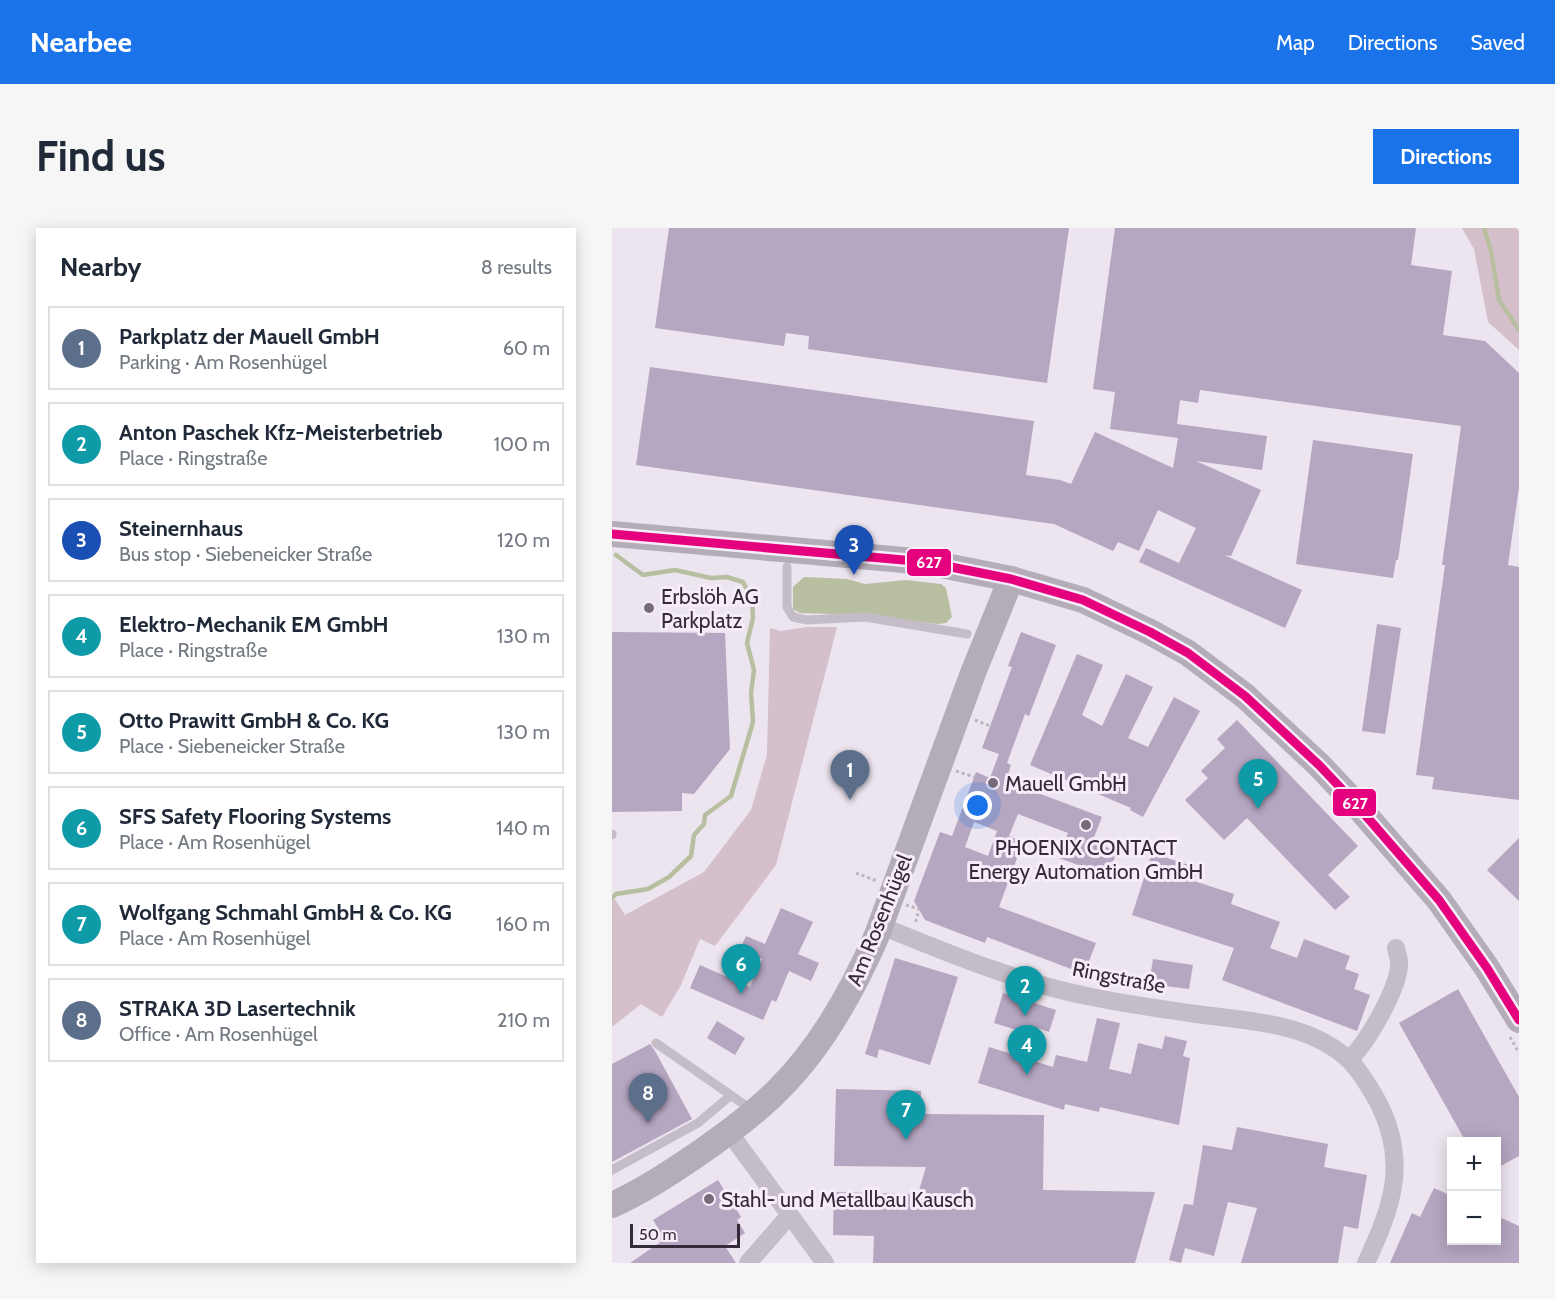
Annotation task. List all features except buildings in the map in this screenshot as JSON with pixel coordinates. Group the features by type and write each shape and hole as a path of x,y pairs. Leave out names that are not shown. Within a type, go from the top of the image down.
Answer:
{"main road":[{"path":"612,534 926,562 1011,579 1083,600 1150,632 1188,653 1245,696 1319,765 1354,802 1439,900 1487,968 1513,1026"},
{"name":"Am Rosenhügel","path":"612,1205 663,1178 754,1112 780,1088 831,1024 861,974 881,927 973,674 1011,579"}],"street":[{"name":"Ringstraße","path":"881,927 990,969 1070,992 1301,1032 1349,1060 1371,1090 1384,1115 1393,1148 1395,1166 1389,1208 1366,1263"},
{"path":"1349,1060 1369,1037 1397,979 1400,963 1396,948"},
{"path":"729,1132 825,1263"},
{"path":"748,1263 789,1216"}],"lane":[{"path":"787,567 787,607 793,617 807,620 865,617 967,634"},
{"path":"656,1043 754,1112"},
{"path":"612,1170 698,1123 730,1095"}],"path":[{"path":"890,900 919,909 910,938"},
{"path":"1513,1026 1519,1053"}],"shaded area":[{"path":"1462,228 1516,228 1519,231 1519,350 1488,322 1474,249"},
{"path":"804,577 847,579 865,584 906,580 941,584 946,588 952,617 946,623 938,624 862,615 800,613 793,609 793,587"},
{"path":"807,627 837,627 776,865 715,946 700,939 681,985 662,1017 641,1004 612,1027 612,895 625,915 704,872 751,810 767,755 770,628 781,631"}],"waterway":[{"path":"1484,228 1491,251 1499,300 1519,330"},
{"path":"612,898 616,894 648,889 669,877 691,856 694,835 704,824 705,815 731,796 753,722 751,693 754,670 747,643 753,618 752,599 743,582 727,577 711,578 675,570 643,575 616,555"}],"transit line":[{"name":"627","path":"612,534 926,562 1011,579 1083,600 1150,632 1188,653 1245,696 1319,765 1439,900 1487,968 1519,1020"}],"place":[{"name":"Steinernhaus","path":"854,575"},
{"name":"Erbslöh AG Parkplatz","path":"649,608"},
{"name":"Mauell GmbH","path":"993,783"},
{"name":"Parkplatz der Mauell GmbH","path":"850,800"},
{"name":"Otto Prawitt GmbH & Co. KG","path":"1258,809"},
{"name":"PHOENIX CONTACT Energy Automation GmbH","path":"1086,825"},
{"name":"SFS Safety Flooring Systems","path":"741,994"},
{"name":"Anton Paschek Kfz-Meisterbetrieb","path":"1025,1016"},
{"name":"Elektro-Mechanik EM GmbH","path":"1027,1075"},
{"name":"STRAKA 3D Lasertechnik","path":"648,1123"},
{"name":"Wolfgang Schmahl GmbH & Co. KG","path":"906,1140"},
{"name":"Stahl- und Metallbau Kausch","path":"709,1199"}]}
